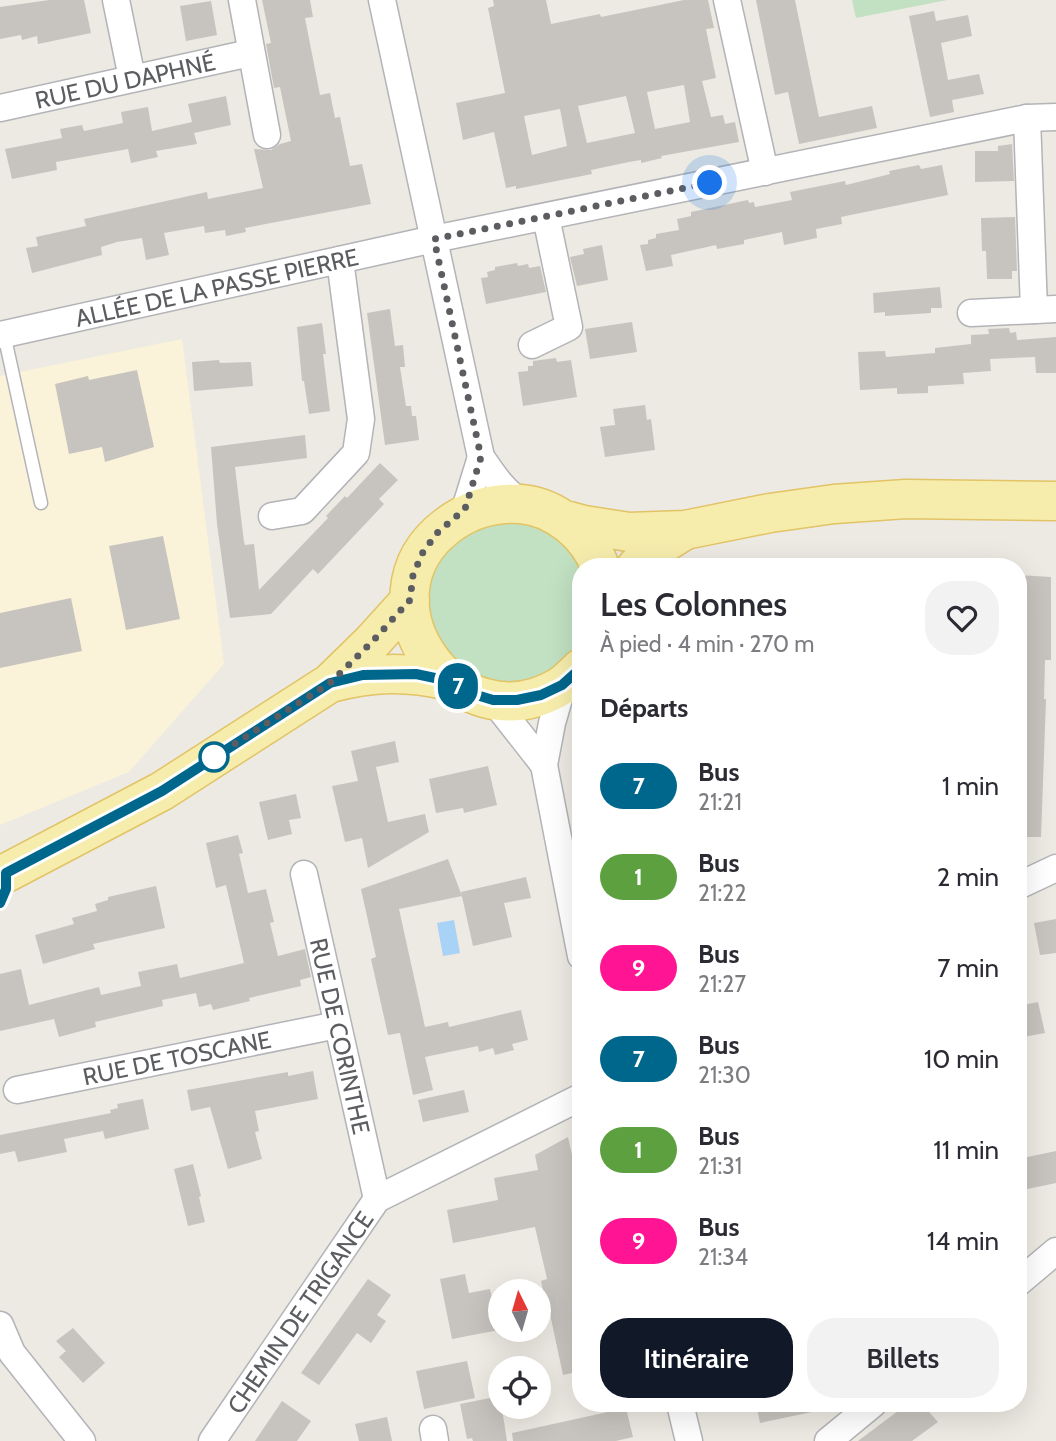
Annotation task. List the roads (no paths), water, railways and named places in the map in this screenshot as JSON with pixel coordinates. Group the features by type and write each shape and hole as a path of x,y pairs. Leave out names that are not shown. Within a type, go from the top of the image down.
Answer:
{"main road":[{"path":"562,519 629,532 685,530 834,504 906,499 1056,501"},
{"path":"449,681 428,658 418,640 410,600 413,575 423,552 438,532 458,517 490,506 524,504 544,509 562,519 582,535 598,558"},
{"path":"646,558 685,530"},
{"path":"1,869 78,835 162,791 330,683 410,600"},
{"path":"330,683 363,675 416,674 449,681 470,693 493,700 517,700 541,695 572,676"}],"street":[{"path":"116,0 132,78"},
{"name":"RUE DU DAPHNÉ","path":"242,0 267,135"},
{"path":"382,0 481,457 496,480 516,500 524,504"},
{"path":"727,0 765,172"},
{"name":"RUE DU DAPHNÉ","path":"0,108 250,53"},
{"name":"ALLÉE DE LA PASSE PIERRE","path":"1,328 1027,118 1056,117"},
{"path":"971,313 1045,309 1027,118"},
{"path":"532,345 569,327 546,217"},
{"path":"272,516 302,510 356,453 361,419 340,260"},
{"path":"458,517 465,509 481,457"},
{"path":"572,676 552,723 544,765 572,910"},
{"path":"493,700 544,765"},
{"path":"1027,882 1056,868"},
{"name":"RUE DE CORINTHE","path":"304,874 377,1199"},
{"name":"RUE DE TOSCANE","path":"18,1090 337,1025"},
{"name":"CHEMIN DE TRIGANCE","path":"212,1441 377,1199 572,1102"},
{"path":"1027,1275 1056,1251"},
{"path":"0,1325 12,1353 82,1441"},
{"path":"682,1412 689,1441"},
{"path":"828,1441 863,1412"}],"lane":[{"path":"1,328 41,503"}],"water":[{"path":"454,920 460,953 443,956 437,923"}]}
